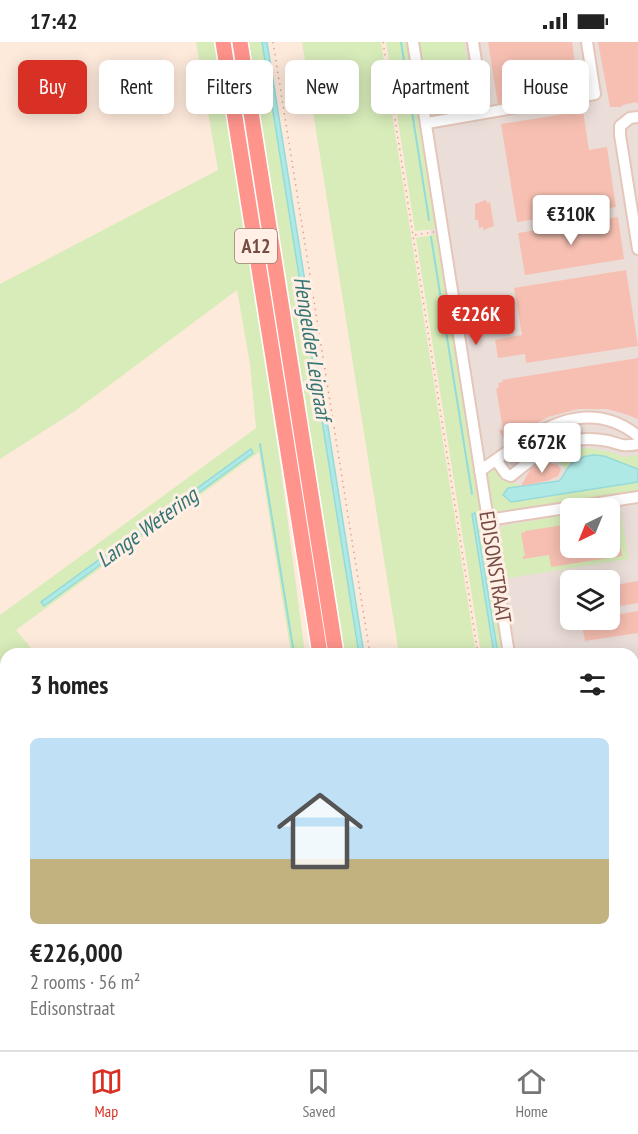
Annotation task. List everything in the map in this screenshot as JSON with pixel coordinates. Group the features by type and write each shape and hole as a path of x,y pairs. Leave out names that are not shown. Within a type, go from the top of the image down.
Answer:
{"highway":[{"name":"A12","path":"223,42 319,648"},
{"name":"A12","path":"240,42 335,648"}],"street":[{"name":"EDISONSTRAAT","path":"414,42 508,648"},
{"path":"473,42 476,60"},
{"path":"490,112 595,94 587,42"},
{"path":"427,123 478,114"},
{"path":"638,117 630,118 620,126 638,249"},
{"path":"480,471 525,440 559,422 582,418 604,420 625,426 638,436"},
{"path":"496,460 506,474 511,476 542,450 575,438 603,440 624,447 638,444"},
{"path":"488,520 638,497"}],"path":[{"path":"273,42 368,648"},
{"name":"EDISONSTRAAT","path":"383,42 477,648"},
{"path":"413,235 443,230"}],"shaded area":[{"path":"401,42 638,42 638,648 495,648 412,114 490,114 490,60 404,60"}],"green space":[{"path":"196,42 216,42 219,60 199,60"},
{"path":"249,42 262,42 265,60 252,60"},
{"path":"302,42 381,42 384,60 371,60 371,114 392,114 475,648 398,648 313,114 359,114 359,60 305,60"},
{"path":"386,42 408,42 411,60 389,60"},
{"path":"419,42 464,42 467,60 422,60"},
{"path":"273,111 358,648 344,648 260,114 273,114"},
{"path":"208,114 227,114 280,462 304,648 290,648 259,452 16,630 31,648 0,648 0,615 256,428 250,364 237,290 75,411 0,459 0,284 218,170"},
{"path":"397,114 419,114 436,229 415,231"},
{"path":"438,235 503,648 480,648 416,238"},
{"path":"588,448 612,452 623,457 638,455 638,469 604,456 584,456 566,469 555,459 575,449"},
{"path":"496,468 504,478 521,486 508,488 511,502 638,482 638,492 601,498 560,498 560,505 504,514 496,513 491,503 487,474"},
{"path":"620,511 629,559 502,579 495,538 503,526 560,516 560,558 620,558"}],"water":[{"path":"262,42 267,42 270,60 265,60"},
{"name":"Hengelder Leigraaf","path":"273,80 363,648 358,648 273,111"},
{"name":"Lange Wetering","path":"251,449 253,453 44,606 41,602"},
{"path":"604,456 638,469 638,482 511,502 503,495 508,488 559,481 572,463 582,457"},
{"path":"475,513 497,648 493,648 472,514"}],"building":[{"path":"488,42 572,42 575,60 502,60 502,104 498,105"},
{"path":"598,42 638,42 638,104 636,102 621,107 610,107"},
{"path":"564,114 583,114 589,150 607,147 616,207 517,222 501,124"},
{"path":"486,200 487,203 490,202 494,226 483,230 483,227 479,228 478,220 475,220 475,204"},
{"path":"618,217 624,259 525,275 518,233"},
{"path":"626,270 638,346 526,363 525,354 498,358 495,340 522,335 514,288"},
{"path":"638,358 638,419 607,409 578,409 548,417 506,441 499,431 503,429 496,388 499,388 498,383 503,382 502,380"},
{"path":"545,462 558,465 561,470 558,476 547,481 521,486 531,468"},
{"path":"560,526 560,558 609,558 551,567 549,555 523,559 525,556 521,533"},
{"path":"638,581 638,603 620,606 620,584"},
{"path":"638,611 638,633 585,641 583,630 620,630 620,614"}],"waterway":[{"path":"401,42 429,220"},
{"path":"431,237 472,494"},
{"path":"260,444 293,648"}]}
